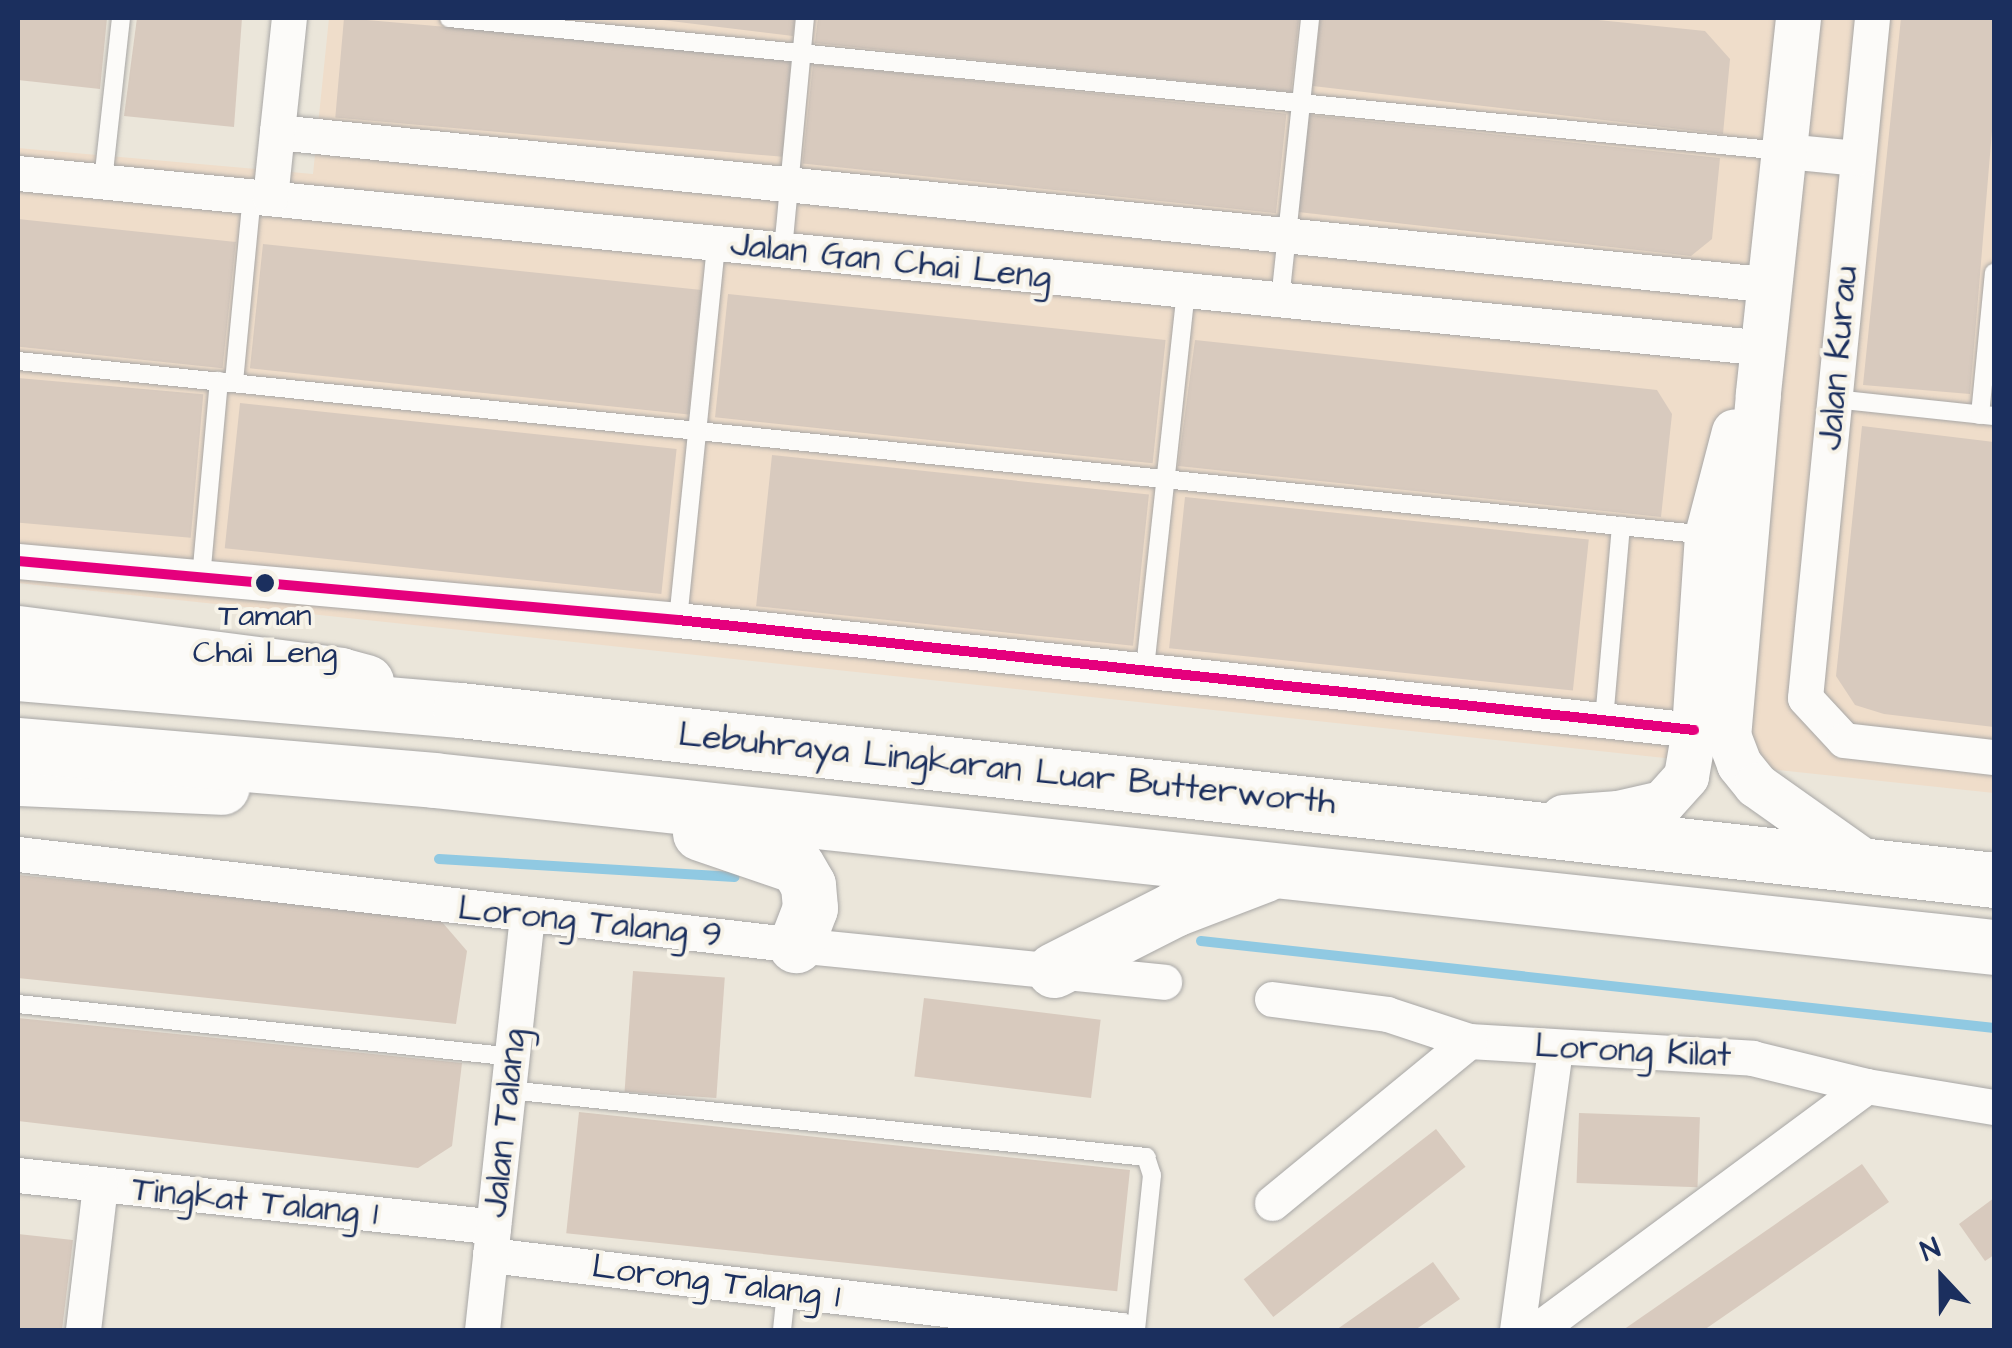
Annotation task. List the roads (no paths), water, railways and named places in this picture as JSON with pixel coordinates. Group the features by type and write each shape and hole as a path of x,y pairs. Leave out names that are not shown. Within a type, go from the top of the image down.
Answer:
{"highway":[{"path":"18,632 340,674 460,710"},
{"name":"Lebuhraya Lingkaran Luar Butterworth","path":"18,673 460,710 1501,822 1994,880"},
{"name":"Lebuhraya Lingkaran Luar Butterworth","path":"18,745 434,780 1994,947"},
{"path":"18,778 329,792 434,780"},
{"path":"600,800 797,866 808,885 810,908 796,945"},
{"path":"1054,970 1174,910 1273,871"}],"street":[{"path":"261,197 277,132 289,18"},
{"name":"Jalan Kurau","path":"1798,18 1758,394 1728,735 1739,764 1756,785 1874,868"},
{"name":"Jalan Kurau","path":"1872,18 1806,698 1844,740 1994,757"},
{"name":"Jalan Gan Chai Leng","path":"277,132 1772,285"},
{"path":"1786,151 1858,158"},
{"name":"Jalan Gan Chai Leng","path":"18,172 1764,348"},
{"name":"Jalan Kurau","path":"1501,822 1618,813 1662,802 1686,776 1694,730 1708,536 1730,437 1758,394"},
{"path":"18,562 678,620 1694,730"},
{"name":"Lorong Talang 9","path":"18,854 527,915 1164,982"},
{"name":"Jalan Talang","path":"482,1330 527,915"},
{"name":"Lorong Kilat","path":"1272,999 1387,1014 1469,1040 1752,1058 1867,1086 1994,1107"},
{"path":"1272,1203 1469,1040"},
{"path":"1516,1330 1555,1048"},
{"path":"1538,1330 1867,1086"},
{"name":"Tingkat Talang 1","path":"18,1175 492,1241"},
{"path":"83,1330 100,1186"},
{"name":"Lorong Talang 1","path":"492,1241 964,1321 1122,1330"}],"lane":[{"path":"103,181 121,18"},
{"path":"449,18 1786,151"},
{"path":"783,250 804,18"},
{"path":"1280,300 1310,18"},
{"path":"201,578 226,382 261,197"},
{"path":"678,620 716,243"},
{"path":"1834,399 1987,416 1994,273"},
{"path":"1145,668 1186,290"},
{"path":"18,361 1708,536"},
{"path":"1604,720 1620,526"},
{"path":"18,1004 510,1074 1146,1157 1152,1175 1136,1330"},
{"path":"782,1330 786,1291"}],"waterway":[{"path":"439,859 734,877"},
{"path":"1201,941 1994,1028"}],"place":[{"name":"Taman Chai Leng","path":"265,583"}]}
